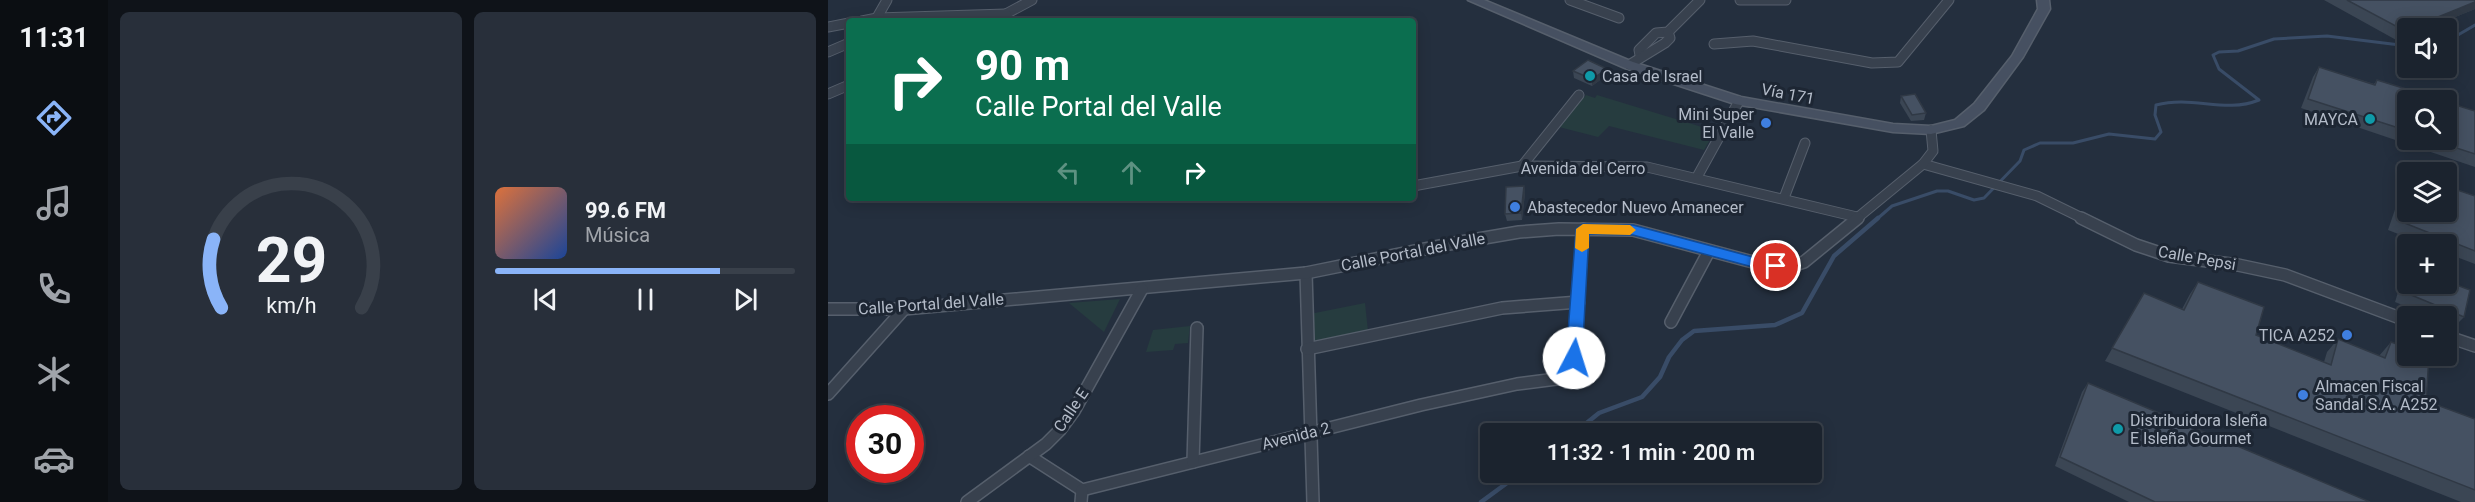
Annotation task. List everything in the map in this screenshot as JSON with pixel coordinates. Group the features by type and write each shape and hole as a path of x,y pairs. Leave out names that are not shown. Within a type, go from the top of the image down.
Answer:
{"main road":[{"name":"Vía 171","path":"1474,0 1629,65 1739,101 1861,124 1931,130 1959,123 1979,107 2017,57 2044,9 2043,0"}],"street":[{"path":"877,18 887,0"},
{"path":"997,18 1032,0"},
{"path":"1570,0 1619,18"},
{"path":"1640,55 1639,50 1656,33 1668,32 1700,0"},
{"path":"1740,0 1786,0"},
{"path":"1714,44 1753,41 1872,63 1898,62 1949,0"},
{"path":"919,18 1006,14"},
{"path":"828,27 846,24"},
{"path":"1629,65 1640,55 1651,54 1664,46 1670,38 1668,32"},
{"path":"828,52 846,44"},
{"path":"828,94 846,86"},
{"path":"1522,166 1580,95"},
{"path":"1697,177 1739,101"},
{"path":"1923,164 1933,151 1931,130"},
{"path":"1784,198 1805,143"},
{"name":"Calle Pepsi","path":"1923,164 2037,196 2136,246 2169,256 2238,265 2285,275 2397,317"},
{"name":"Calle Portal del Valle","path":"828,309 904,309 1306,273 1519,232 1583,229 1633,230 1764,265 1788,267 1804,262 1923,164"},
{"name":"Avenida del Cerro","path":"1416,185 1522,166 1636,167 1697,177 1857,217"},
{"path":"1306,349 1502,308 1579,302 1583,229"},
{"path":"1671,322 1709,251"},
{"path":"1306,273 1306,349 1313,502"},
{"name":"Calle E","path":"967,502 1060,430 1074,411 1142,289"},
{"name":"Avenida 2","path":"1029,456 1082,496 1193,462 1310,432 1517,384 1572,377 1579,302"},
{"path":"828,394 904,309"},
{"path":"1193,462 1197,328"},
{"path":"2457,340 2475,346"}],"green space":[{"path":"1586,95 1595,98 1597,95 1715,131 1704,150 1609,126 1598,137 1559,127"},
{"path":"1120,299 1104,332 1069,303"},
{"path":"1365,303 1368,331 1311,343 1310,314"},
{"path":"1190,326 1188,343 1175,344 1173,350 1146,352 1153,330"}],"building":[{"path":"2347,0 2475,0 2475,2 2436,18 2397,18 2397,27"},
{"path":"1588,60 1607,69 1592,79 1573,71"},
{"path":"2319,67 2375,85 2377,80 2410,90 2397,90 2397,127 2308,99"},
{"path":"1915,94 1926,113 1912,115 1901,96"},
{"path":"2457,105 2475,111 2475,154 2457,148"},
{"name":"Abastecedor Nuevo Amanecer","path":"1524,186 1521,213 1505,214 1506,187"},
{"path":"2457,190 2475,196 2475,251 2457,244 2457,234 2432,234 2402,222 2457,222"},
{"name":"Almacen Fiscal Sandal S.A. A252","path":"2198,282 2264,307 2256,335 2331,365 2338,339 2385,358 2391,342 2397,344 2397,366 2428,366 2426,401 2475,419 2475,490 2112,348 2144,293 2184,310"},
{"path":"2457,285 2470,290 2464,317 2457,314 2457,306 2438,306 2409,294 2457,294"},
{"name":"Distribuidora Isleña E Isleña Gourmet","path":"2088,383 2370,502 2155,502 2060,457"}],"waterway":[{"path":"2457,36 2475,25"},
{"path":"1877,219 1892,206 1937,191 1948,191 1974,200 1984,198 2020,161 2024,150 2040,143 2073,143 2109,134 2155,139 2161,132 2155,115 2156,105 2170,102 2233,105 2259,100 2219,69 2213,55 2219,52 2238,51 2274,39 2327,36 2397,45"},
{"path":"1587,423 1599,413 1642,397 1660,377 1669,357 1682,340 1694,331 1775,325 1802,313 1834,256 1878,218"},
{"path":"1481,502 1507,483"}],"slow traffic":[{"path":"1582,248 1583,229 1630,230"}],"place":[{"name":"Casa de Israel","path":"1590,76"},
{"name":"MAYCA","path":"2370,119"},
{"name":"Mini Super El Valle","path":"1766,123"},
{"name":"Abastecedor Nuevo Amanecer","path":"1515,207"},
{"name":"TICA A252","path":"2347,335"},
{"name":"Almacen Fiscal Sandal S.A. A252","path":"2303,395"},
{"name":"Distribuidora Isleña E Isleña Gourmet","path":"2118,429"}],"route":[{"path":"1574,358 1583,229 1633,230 1764,265 1776,266"}]}
